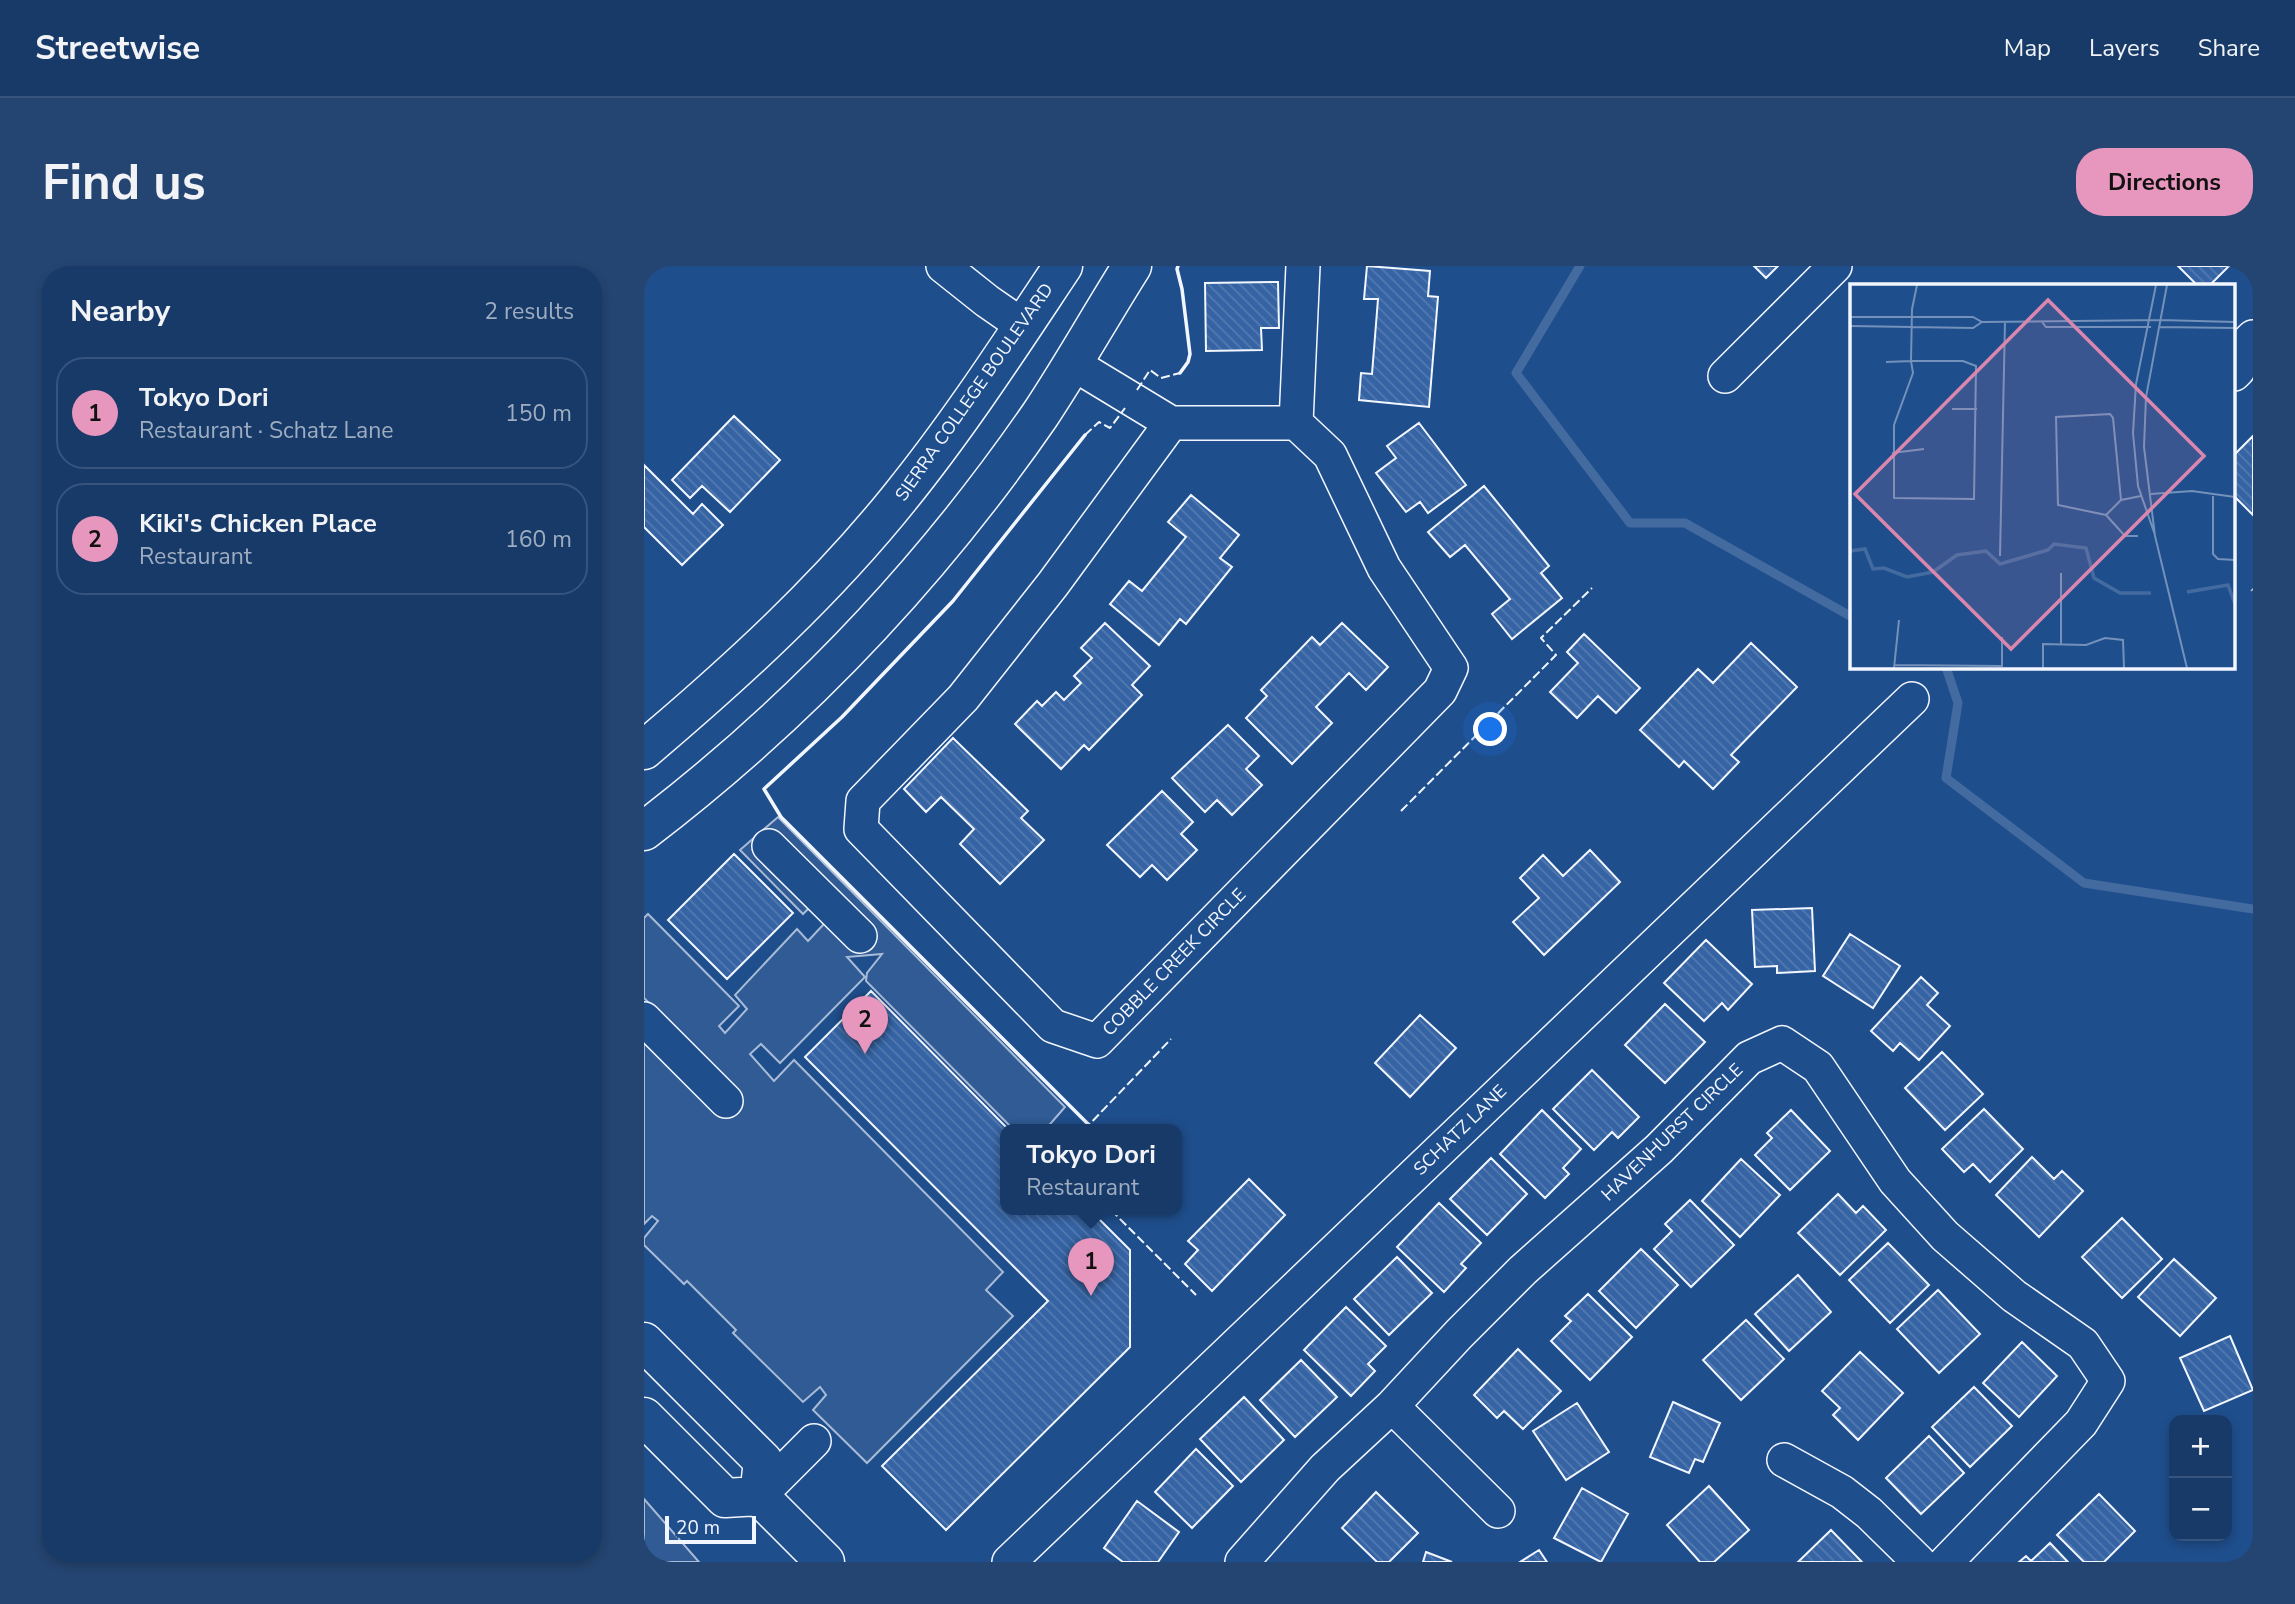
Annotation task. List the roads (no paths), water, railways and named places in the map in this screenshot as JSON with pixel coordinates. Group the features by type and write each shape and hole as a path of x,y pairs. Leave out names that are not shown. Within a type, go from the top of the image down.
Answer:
{"main road":[{"name":"SIERRA COLLEGE BOULEVARD","path":"644,750 741,667 853,553 901,497 950,431 1063,266"},
{"path":"644,831 728,763 784,713 900,594 1001,469 1041,413 1132,266"},
{"path":"644,1342 762,1461 759,1496"},
{"path":"644,1417 725,1498 759,1496 825,1562"}],"street":[{"path":"943,266 1023,326"},
{"path":"1072,363 1171,423 1296,423 1303,266"},
{"path":"1725,376 1835,266"},
{"name":"COBBLE CREEK CIRCLE","path":"1171,423 1053,584 963,698 863,801 860,829 1053,1026 1097,1041 1440,691 1451,668 1384,568 1329,455 1296,423"},
{"name":"SCHATZ LANE","path":"1009,1562 1912,699"},
{"path":"769,846 860,936"},
{"path":"644,1019 726,1101"},
{"name":"HAVENHURST CIRCLE","path":"1242,1562 1325,1468 1392,1406 1523,1270 1658,1149 1749,1058 1782,1043 1818,1068 1895,1181 1945,1236 2014,1296 2082,1344 2108,1381 2081,1423 1946,1562"},
{"path":"1392,1406 1498,1511"},
{"path":"759,1496 814,1441"},
{"path":"1784,1460 1843,1492 1869,1513 1919,1562"}],"waterway":[{"path":"1580,266 1516,373 1630,523 1685,523 1850,616"},
{"path":"1946,668 1958,703 1946,778 2084,883 2253,909"}],"place":[{"name":"Kiki's Chicken Place","path":"865,1054"},
{"name":"Tokyo Dori","path":"1091,1296"}]}
